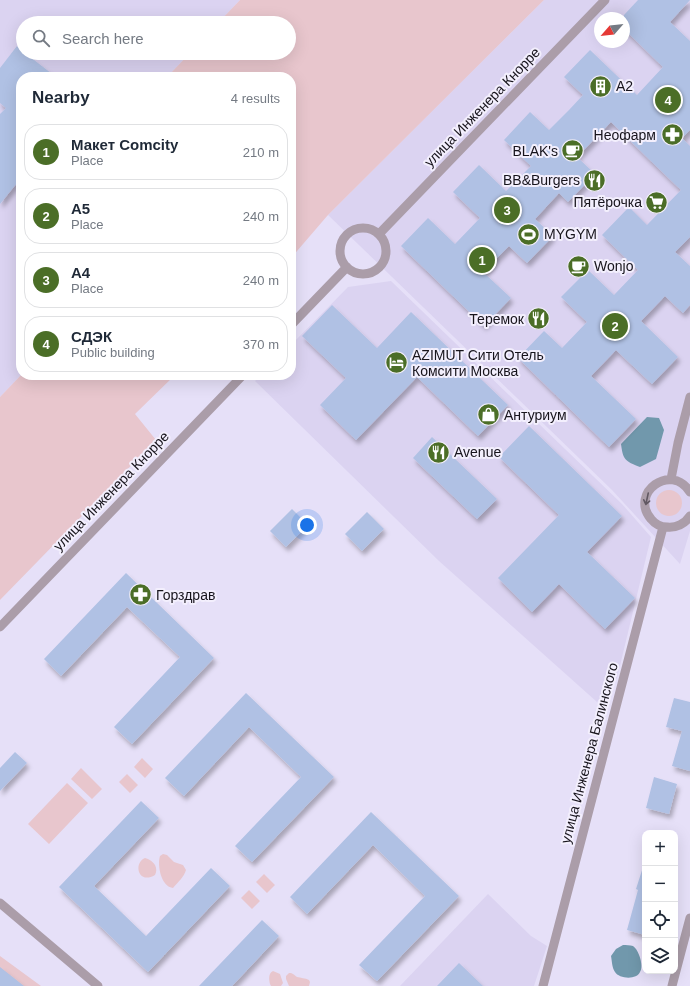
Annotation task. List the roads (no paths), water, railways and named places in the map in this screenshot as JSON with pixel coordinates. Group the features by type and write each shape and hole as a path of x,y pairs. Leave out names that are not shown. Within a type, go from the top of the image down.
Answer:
{"street":[{"name":"улица Инженера Кнорре","path":"379,234 605,0"},
{"path":"358,228 373,230 379,234 384,240 386,256 378,269 371,273 363,274 355,273 347,267 341,256 340,249 346,236 358,228"},
{"path":"296,320 347,267"},
{"name":"улица Инженера Кнорре","path":"0,627 238,380"},
{"path":"671,479 678,443 690,397"},
{"path":"690,492 683,484 675,480 663,480 655,484 649,490 645,502 646,510 650,518 663,527 672,528 680,525 690,516"},
{"name":"улица Инженера Балинского","path":"543,986 663,527"},
{"path":"0,903 98,986"},
{"path":"672,986 690,918"}],"water":[{"path":"647,417 659,418 664,430 656,459 640,467 631,463 624,457 621,444"},
{"path":"623,945 633,946 639,954 641,969 638,975 628,978 620,976 613,969 611,956 616,949"}],"place":[{"name":"А2","path":"601,86"},
{"name":"СДЭК","path":"668,100"},
{"name":"Неофарм","path":"672,135"},
{"name":"BLAK's","path":"573,151"},
{"name":"BB&Burgers","path":"595,180"},
{"name":"Пятёрочка","path":"657,202"},
{"name":"А4","path":"507,210"},
{"name":"MYGYM","path":"529,234"},
{"name":"Макет Comcity","path":"482,260"},
{"name":"Wonjo","path":"579,266"},
{"name":"Теремок","path":"539,319"},
{"name":"А5","path":"615,326"},
{"name":"AZIMUT Сити Отель Комсити Москва","path":"397,363"},
{"name":"Антуриум","path":"488,415"},
{"name":"Avenue","path":"439,452"},
{"name":"Горздрав","path":"141,595"}]}
